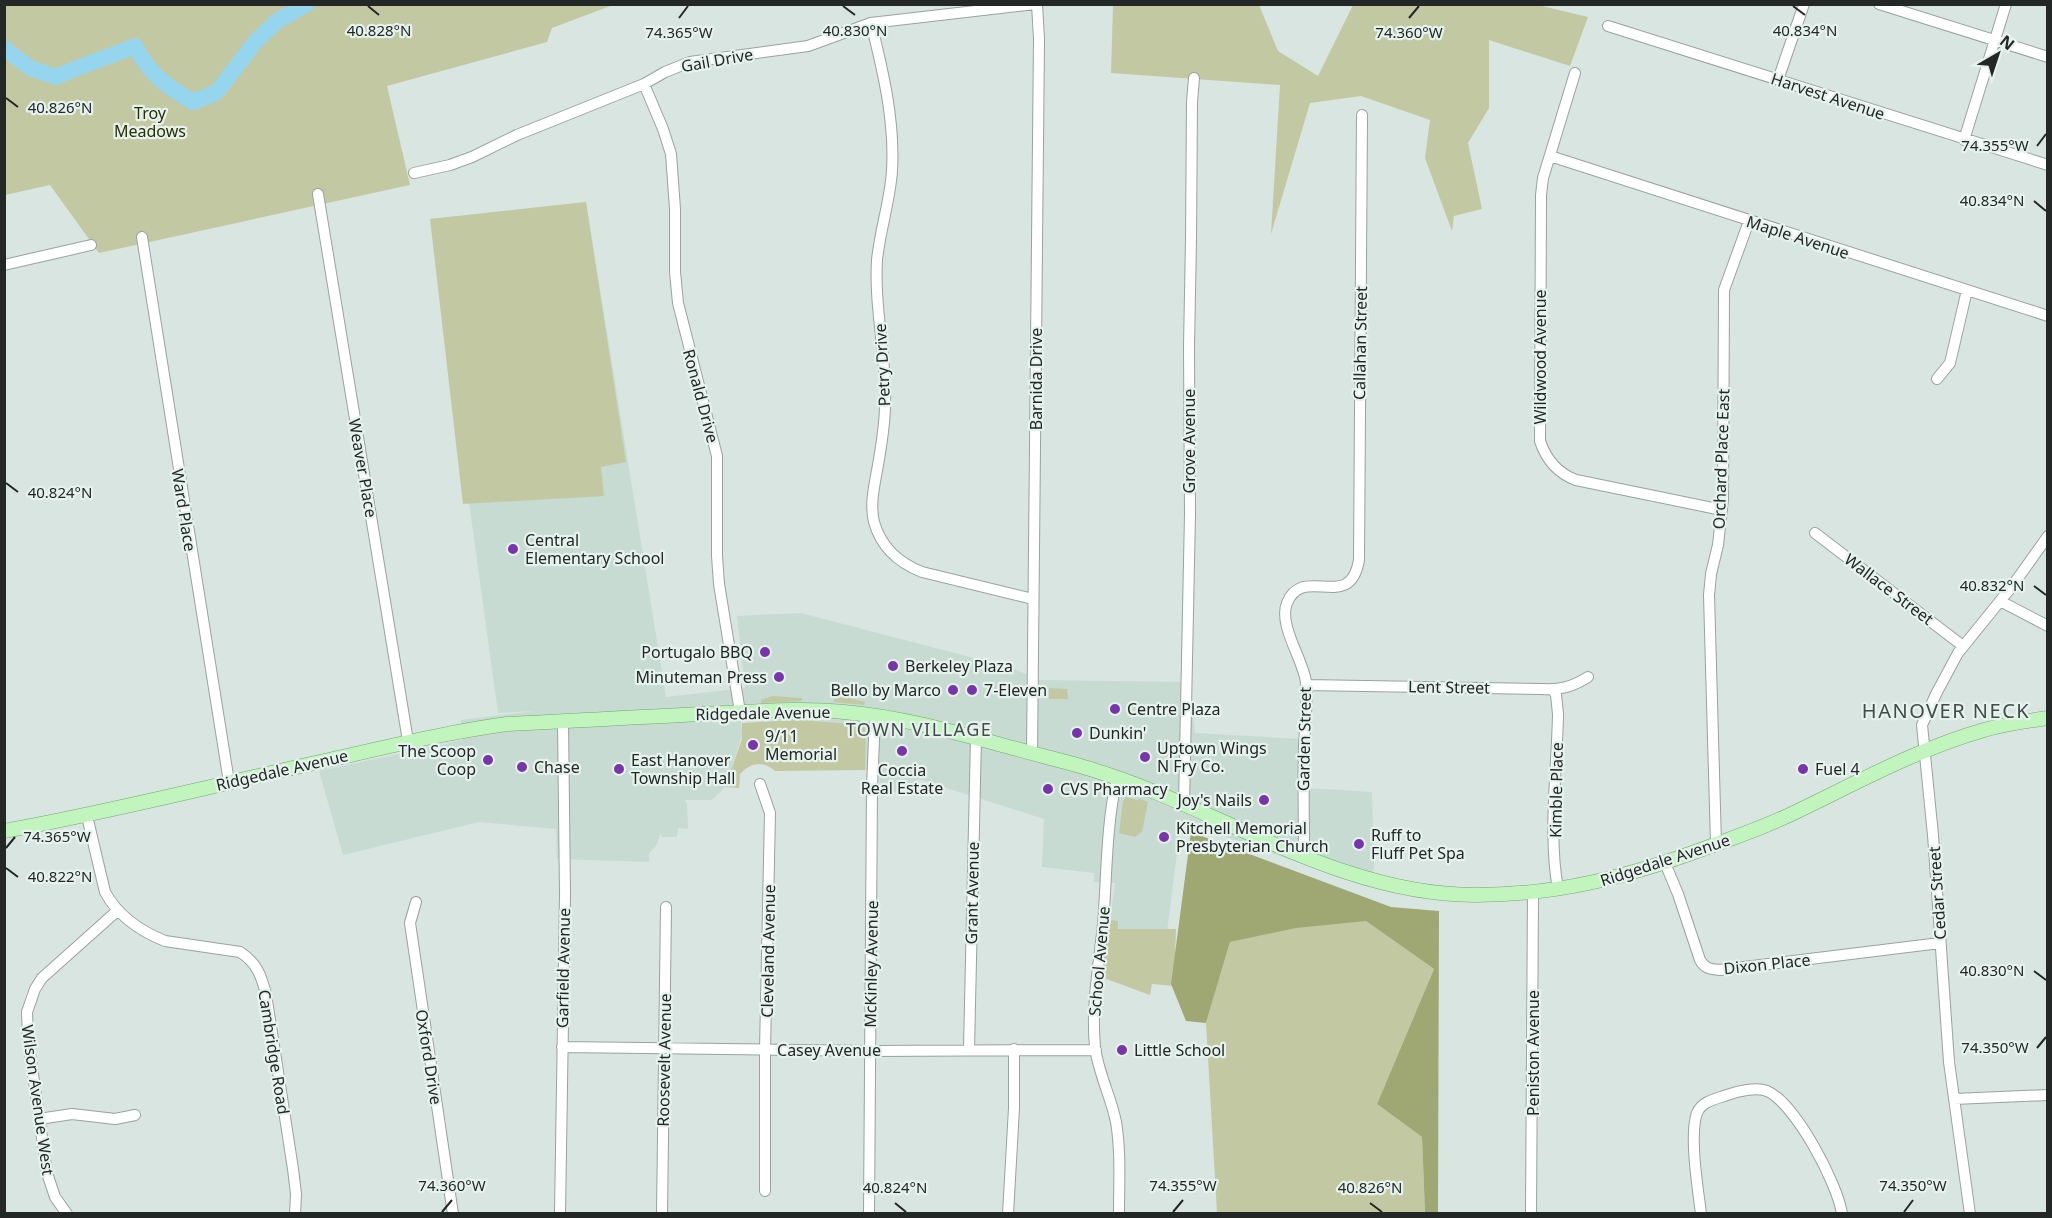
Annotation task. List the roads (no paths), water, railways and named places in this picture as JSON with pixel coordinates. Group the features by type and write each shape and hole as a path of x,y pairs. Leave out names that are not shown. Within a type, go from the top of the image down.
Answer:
{"main road":[{"name":"Ridgedale Avenue","path":"4,831 87,816 408,741 470,729 507,724 822,710 875,715 935,727 1117,778 1304,856 1401,888 1451,894 1533,892 1596,883 1665,863 1783,818 1893,764 1924,752 1988,729 2048,718"}],"street":[{"name":"Gail Drive","path":"414,173 450,165 472,157 542,124 644,84 690,62 808,46 871,23 1036,4"},
{"name":"Barnida Drive","path":"1032,753 1038,251 1039,39 1036,4"},
{"path":"1778,80 1804,4"},
{"path":"1879,4 2048,57"},
{"path":"1964,140 2006,4"},
{"name":"Petry Drive","path":"871,23 888,106 892,141 892,172 878,260 878,310 885,404 881,450 873,496 874,521 884,544 891,553 911,568 1033,599"},
{"name":"Harvest Avenue","path":"1608,26 2048,165"},
{"name":"Wildwood Avenue","path":"1575,73 1543,178 1541,195 1538,404 1540,441 1544,453 1560,471 1576,480 1722,510"},
{"name":"Grove Avenue","path":"1184,805 1190,514 1189,346 1194,78"},
{"name":"Ronald Drive","path":"644,84 671,154 678,303 717,456 719,584 740,712"},
{"name":"Callahan Street","path":"1357,571 1362,115"},
{"name":"Maple Avenue","path":"1550,156 2048,316"},
{"name":"Weaver Place","path":"318,194 408,741"},
{"name":"Orchard Place East","path":"1716,844 1709,595 1722,510 1724,290 1749,220"},
{"name":"Ward Place","path":"142,237 229,782"},
{"path":"4,265 90,245"},
{"path":"1937,379 1950,363 1967,290"},
{"name":"Wallace Street","path":"1815,533 1963,646"},
{"name":"Cedar Street","path":"1970,1214 1949,1062 1933,835 1922,725 1936,694 1963,646 2048,536"},
{"name":"Garden Street","path":"1304,856 1306,685 1286,620 1285,608 1294,592 1305,586 1344,585 1351,582 1357,571"},
{"path":"2000,601 2048,626"},
{"name":"Lent Street","path":"1306,685 1518,688 1554,691 1574,686 1588,677"},
{"name":"Kimble Place","path":"1554,691 1558,714 1554,831 1555,872 1558,889"},
{"name":"McKinley Avenue","path":"869,1214 872,787 875,715"},
{"name":"Garfield Avenue","path":"560,1214 565,894 564,722"},
{"name":"Grant Avenue","path":"969,1049 975,737"},
{"name":"School Avenue","path":"1117,778 1107,863 1103,924 1095,980 1096,1050 1116,1122 1119,1214"},
{"name":"Cleveland Avenue","path":"760,784 770,813 765,1050 765,1191"},
{"name":"Cambridge Road","path":"87,816 105,892 117,911 154,936 171,942 234,950 249,958 258,968 266,994 293,1169 296,1194 295,1214"},
{"name":"Dixon Place","path":"1665,863 1700,960 1703,966 1708,968 1720,970 1940,943"},
{"name":"Peniston Avenue","path":"1531,1214 1533,892"},
{"name":"Oxford Drive","path":"416,902 410,923 453,1214"},
{"name":"Roosevelt Avenue","path":"662,1214 666,908"},
{"name":"Wilson Avenue West","path":"67,1214 50,1186 42,1145 26,1024 30,1000 46,974 117,911"},
{"name":"Casey Avenue","path":"562,1047 765,1050 1096,1050"},
{"path":"1008,1214 1014,1108 1014,1049"},
{"path":"1701,1214 1694,1132 1696,1115 1708,1101 1733,1093 1761,1089 1777,1098 1799,1124 1833,1183 1842,1214"},
{"path":"1954,1099 2048,1095"},
{"path":"39,1119 72,1114 115,1119 135,1115"}],"waterway":[{"path":"4,48 30,68 56,77 135,46 152,72 193,102 217,92 255,42 277,21 307,4"}],"place":[{"name":"Central Elementary School","path":"513,549"},
{"name":"Portugalo BBQ","path":"765,652"},
{"name":"Berkeley Plaza","path":"893,666"},
{"name":"Minuteman Press","path":"779,677"},
{"name":"Bello by Marco","path":"953,690"},
{"name":"7-Eleven","path":"972,690"},
{"name":"Centre Plaza","path":"1115,709"},
{"name":"Dunkin'","path":"1077,733"},
{"name":"9/11 Memorial","path":"753,745"},
{"name":"Coccia Real Estate","path":"902,751"},
{"name":"Uptown Wings N Fry Co.","path":"1145,757"},
{"name":"The Scoop Coop","path":"488,760"},
{"name":"Chase","path":"522,767"},
{"name":"East Hanover Township Hall","path":"619,769"},
{"name":"Fuel 4","path":"1803,769"},
{"name":"CVS Pharmacy","path":"1048,789"},
{"name":"Joy's Nails","path":"1264,800"},
{"name":"Kitchell Memorial Presbyterian Church","path":"1164,837"},
{"name":"Ruff to Fluff Pet Spa","path":"1359,844"},
{"name":"Little School","path":"1122,1050"}],"district":[{"name":"HANOVER NECK","path":"1946,710"},
{"name":"TOWN VILLAGE","path":"919,729"}],"park label":[{"name":"Troy Meadows","path":"150,122"}]}
